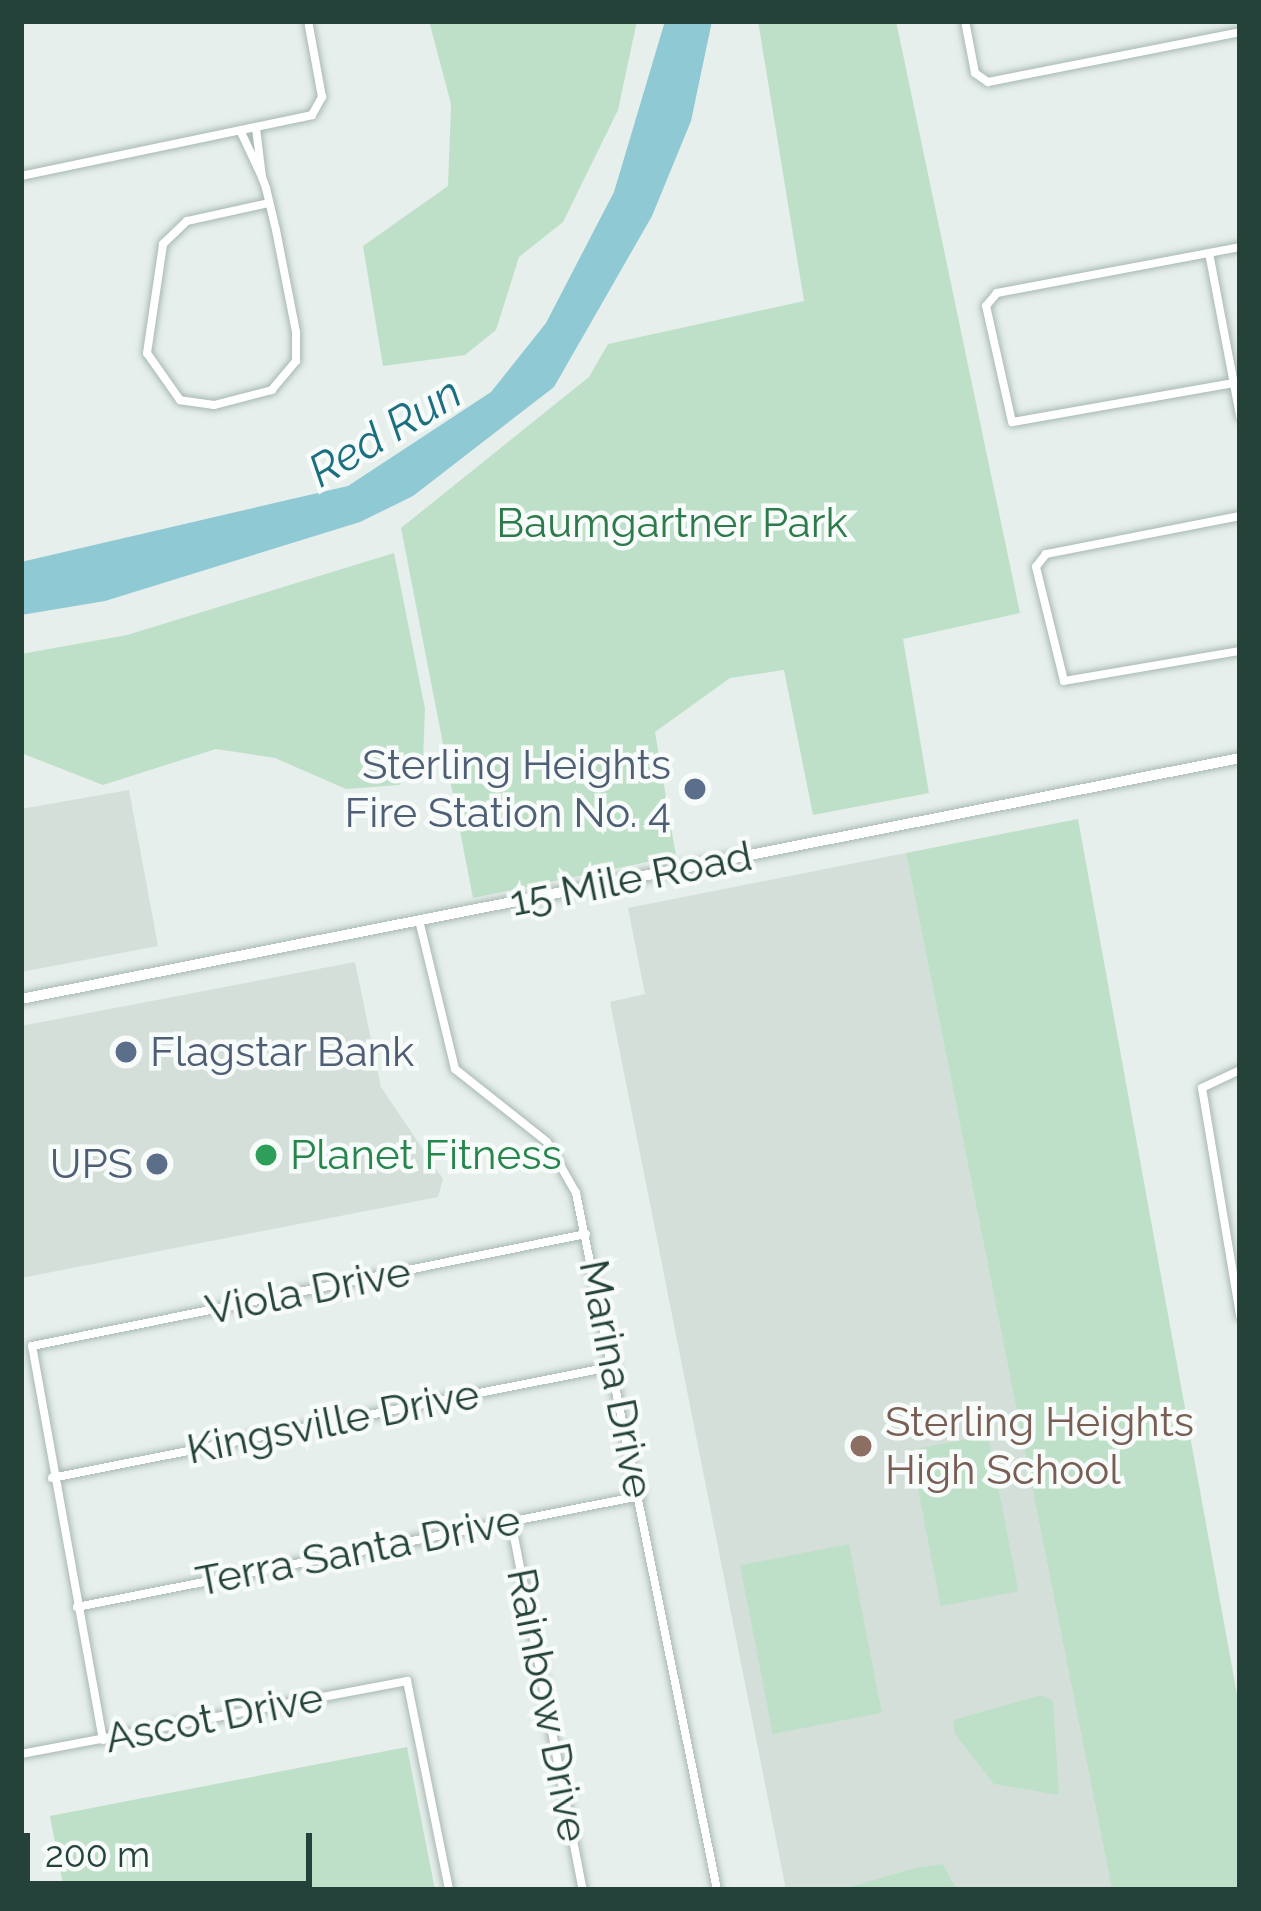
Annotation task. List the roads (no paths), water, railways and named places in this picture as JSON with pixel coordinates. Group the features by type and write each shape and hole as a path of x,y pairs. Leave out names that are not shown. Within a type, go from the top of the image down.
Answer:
{"main road":[{"name":"15 Mile Road","path":"21,999 1240,758"}],"street":[{"path":"21,176 241,132 320,104 308,21"},
{"path":"965,21 980,79 1240,32"},
{"path":"256,128 298,342 293,369 244,398 180,400 147,353 164,244 187,221 269,203"},
{"path":"241,132 262,177"},
{"path":"1234,383 1012,422 988,301 1240,247"},
{"path":"1209,253 1240,416"},
{"path":"1240,516 1037,562 1064,682 1240,651"},
{"name":"Marina Drive","path":"419,920 447,1054 548,1142 586,1234 717,1890"},
{"path":"1240,1070 1204,1080 1240,1316"},
{"name":"Viola Drive","path":"52,1478 30,1348 586,1234"},
{"name":"Kingsville Drive","path":"52,1478 615,1366"},
{"path":"52,1478 103,1740"},
{"name":"Terra Santa Drive","path":"77,1607 640,1496"},
{"name":"Rainbow Drive","path":"511,1521 583,1890"},
{"name":"Ascot Drive","path":"21,1754 406,1681 448,1890"}],"water":[{"name":"Red Run","path":"665,21 712,21 691,121 652,216 554,387 413,496 360,522 105,601 21,615 21,562 348,486 491,392 546,323 614,192"}],"place":[{"name":"Sterling Heights Fire Station No. 4","path":"695,789"},
{"name":"Flagstar Bank","path":"126,1052"},
{"name":"Planet Fitness","path":"266,1155"},
{"name":"UPS","path":"157,1164"},
{"name":"Sterling Heights High School","path":"861,1446"}],"park label":[{"name":"Baumgartner Park","path":"672,523"}]}
